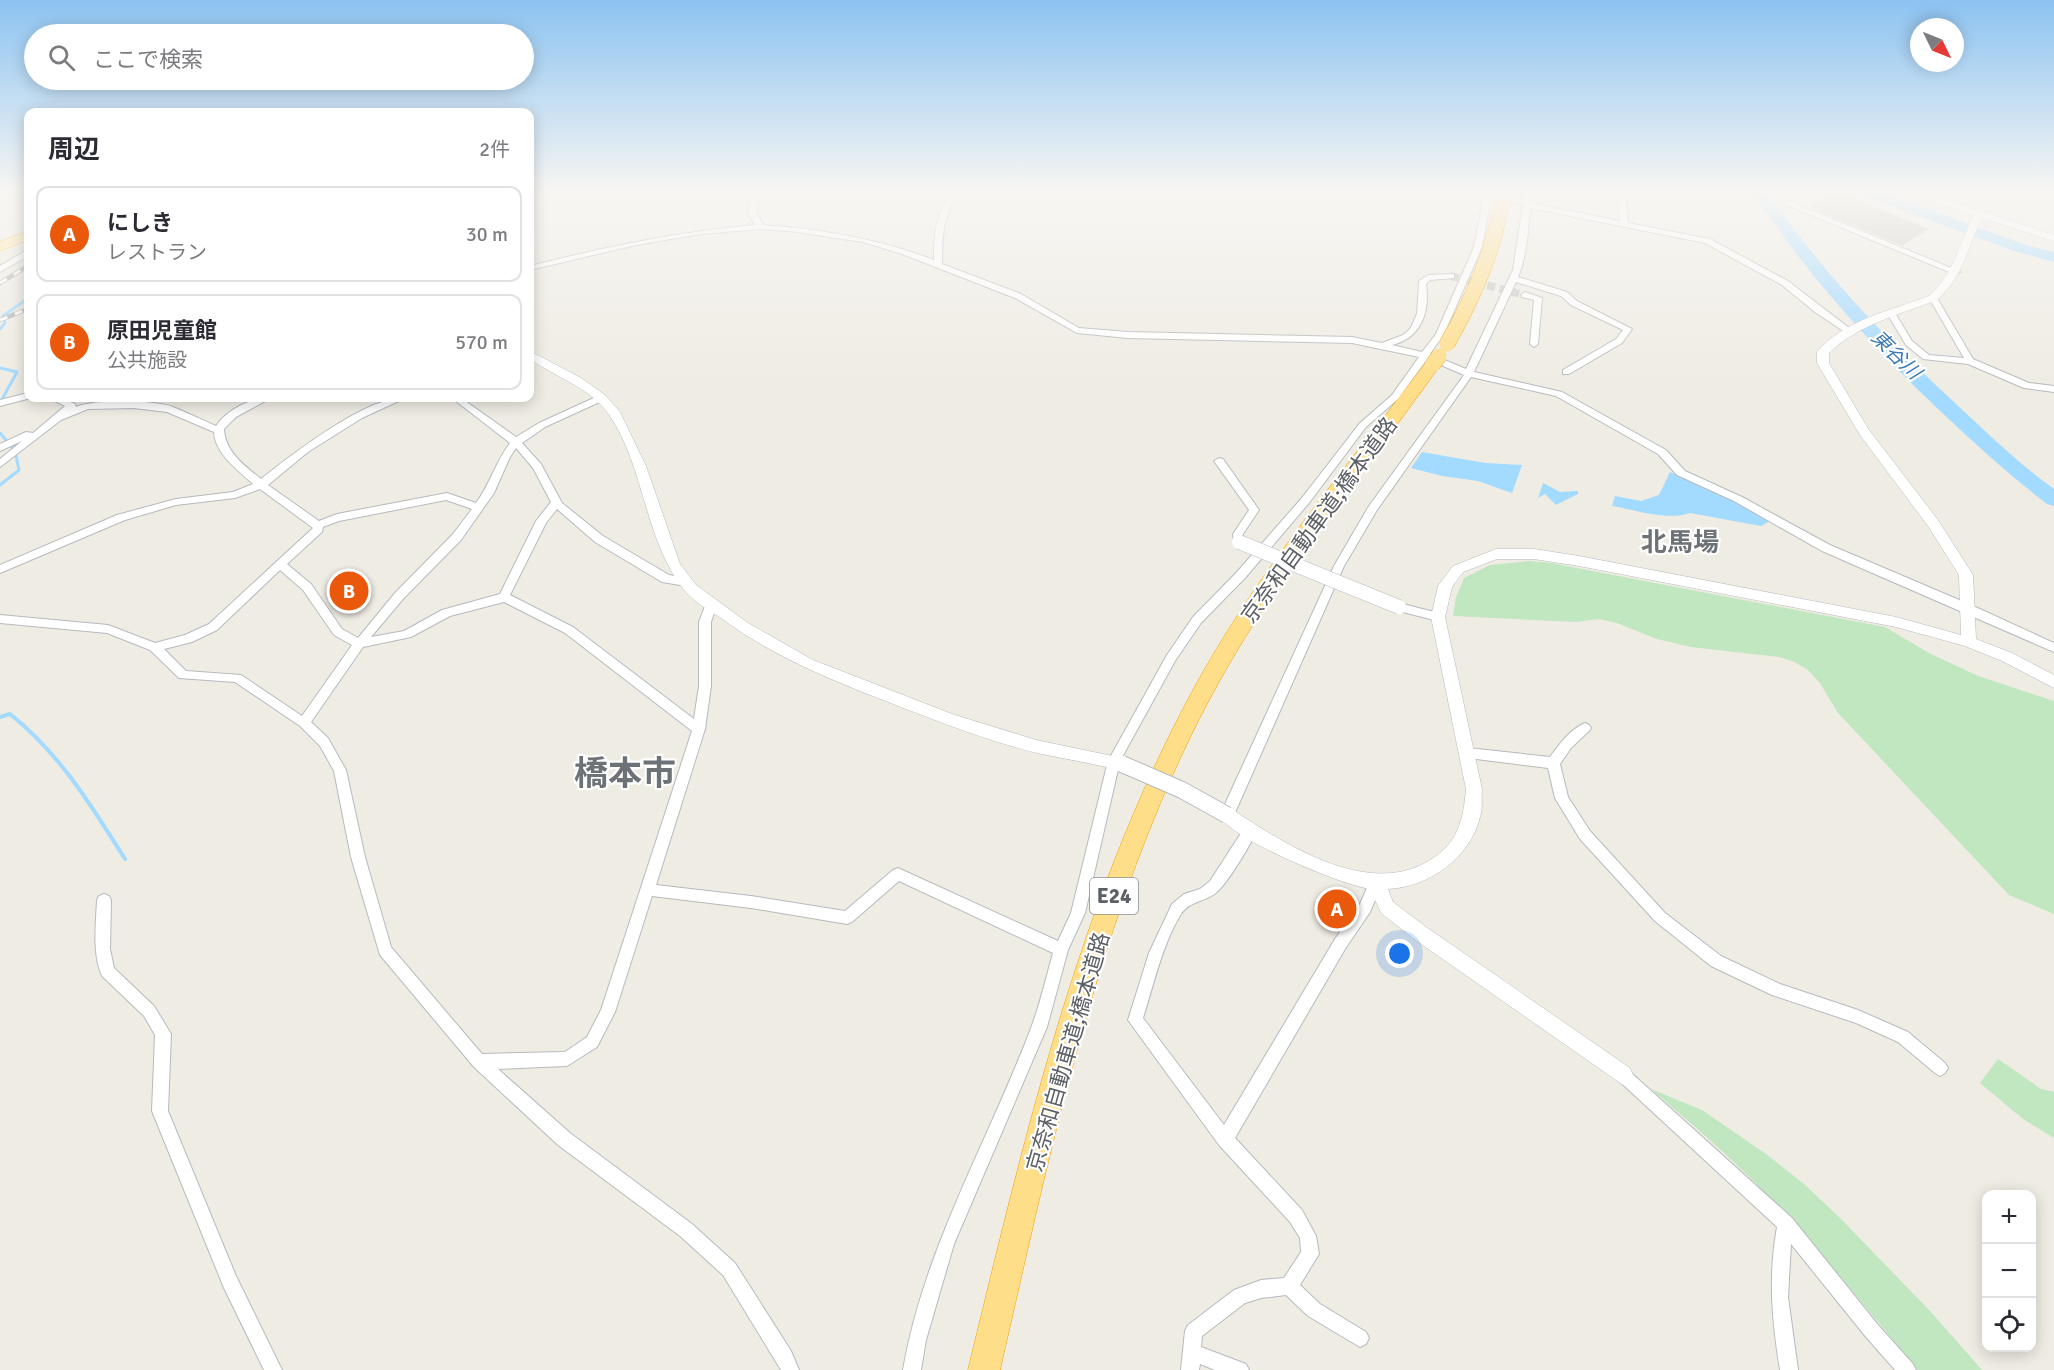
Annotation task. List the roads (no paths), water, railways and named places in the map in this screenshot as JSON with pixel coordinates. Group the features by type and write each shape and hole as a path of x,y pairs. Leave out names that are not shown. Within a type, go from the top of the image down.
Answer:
{"highway":[{"name":"京奈和自動車道;橋本道路","path":"984,1370 1064,1051 1102,928 1142,820 1187,723 1232,642 1295,545 1385,428 1436,355 1484,271 1490,254"}],"street":[{"path":"534,267 590,254"},
{"path":"907,254 1018,296 1077,330 1128,335 1352,340 1436,355 1469,374 1559,394 1662,452 1681,473 1738,499 1826,548 2054,648"},
{"path":"938,254 938,264"},
{"path":"912,1370 917,1341 946,1244 1039,1027 1061,950 1078,913 1118,762 1171,658 1197,620 1234,583 1283,527 1363,425 1436,355 1476,254"},
{"path":"1227,815 1339,566 1373,508 1469,374 1513,278 1519,254"},
{"path":"1731,254 1785,283 1818,310 1853,330"},
{"path":"1912,254 1957,272"},
{"path":"1963,254 1957,272 1942,291 1933,298 1853,330 1828,345 1823,352 1824,363 1864,432 1933,523 1966,575 1969,642"},
{"path":"0,270 24,255"},
{"path":"1379,345 1401,340 1418,324 1424,308 1422,283 1434,276 1451,276"},
{"path":"1513,278 1564,294 1574,303 1628,329 1619,341 1566,372"},
{"path":"1525,295 1538,298 1534,344"},
{"path":"1933,298 1970,361"},
{"path":"1889,316 1909,343 1926,357 1970,361 2027,386 2054,389"},
{"path":"534,357 547,366 577,380 601,398 616,415 640,466 674,565 692,589 742,627 808,664 948,719 1036,746 1118,762 1182,790 1227,815 1250,831 1337,872 1376,882 1407,879 1440,865 1462,841 1472,816 1474,789 1468,753 1438,617 1445,586 1458,569 1496,554 1534,554 1896,622 1969,642 2007,657 2054,682"},
{"path":"0,403 24,397"},
{"path":"304,723 359,644 399,596 457,537 489,493 506,456 516,442 542,425 601,398"},
{"path":"64,402 72,406"},
{"path":"0,464 43,427 80,402"},
{"path":"257,402 226,420 218,430 218,441 230,459 318,525"},
{"path":"0,569 121,517 176,502 235,495 262,484 304,450 359,416 389,402"},
{"path":"461,402 516,442 537,466 558,505 599,539 666,579 686,582"},
{"path":"54,419 87,406 134,405 169,409 218,430"},
{"path":"0,448 43,427"},
{"path":"1219,461 1254,510 1238,534 1239,542 1399,607 1438,617"},
{"path":"318,525 337,518 447,496 478,508"},
{"path":"279,564 307,587 338,632 359,644 413,632 443,614 496,602 504,597 541,521 557,502"},
{"path":"154,647 188,639 213,627 318,530 318,525"},
{"path":"504,597 569,630 699,729"},
{"path":"479,1062 567,1059 591,1042 608,1012 699,729 705,686 705,622 711,604"},
{"path":"0,619 108,629 154,647 183,675 237,678 304,723 324,742 340,770 358,857 384,950 479,1062 564,1139 686,1230 729,1269 785,1357 790,1370"},
{"path":"1553,764 1568,744 1585,728"},
{"path":"1468,753 1553,764"},
{"path":"1553,764 1562,798 1585,835 1670,924 1716,961 1777,990 1858,1017 1904,1037 1940,1068"},
{"path":"1250,831 1215,885 1204,894 1189,898 1177,908 1156,953 1135,1020 1225,1139 1296,1216 1308,1236 1310,1254 1289,1286"},
{"path":"649,890 751,902 848,918 898,874 1061,950"},
{"path":"1376,882 1387,907 1420,933 1623,1075 1786,1224 1872,1331 1907,1370"},
{"path":"1225,1139 1340,944 1365,908 1376,882"},
{"path":"104,900 103,949 107,971 149,1011 163,1034 160,1111 230,1282 273,1370"},
{"path":"1786,1224 1779,1260 1779,1314 1789,1370"},
{"path":"1240,1370 1191,1361 1194,1331 1240,1296 1261,1289 1289,1286 1314,1310 1360,1338"}],"water":[{"path":"1422,452 1485,463 1522,465 1512,493 1478,481 1442,476 1411,468"},
{"path":"1670,472 1728,497 1772,520 1761,526 1690,513 1671,516 1612,506 1615,496 1641,501 1659,495"},
{"path":"1543,483 1560,492 1578,491 1578,494 1556,505 1545,494 1538,498"}],"waterway":[{"name":"東谷川","path":"1803,254 1849,308 1927,388 1990,447 2054,499"},
{"path":"2042,254 2054,257"},
{"path":"0,329 5,323 3,316 24,301"},
{"path":"0,368 17,372 0,403"},
{"path":"0,433 15,451 19,470 0,485"},
{"path":"0,717 10,714 59,763 74,781 125,859"}],"tunnel":[{"path":"1451,276 1525,295"}],"railway":[{"path":"0,283 24,268"},
{"path":"0,320 24,311"}],"place":[{"name":"原田児童館","path":"349,591"},
{"name":"にしき","path":"1337,909"}],"district":[{"name":"北馬場","path":"1680,543"},
{"name":"橋本市","path":"625,774"}]}
